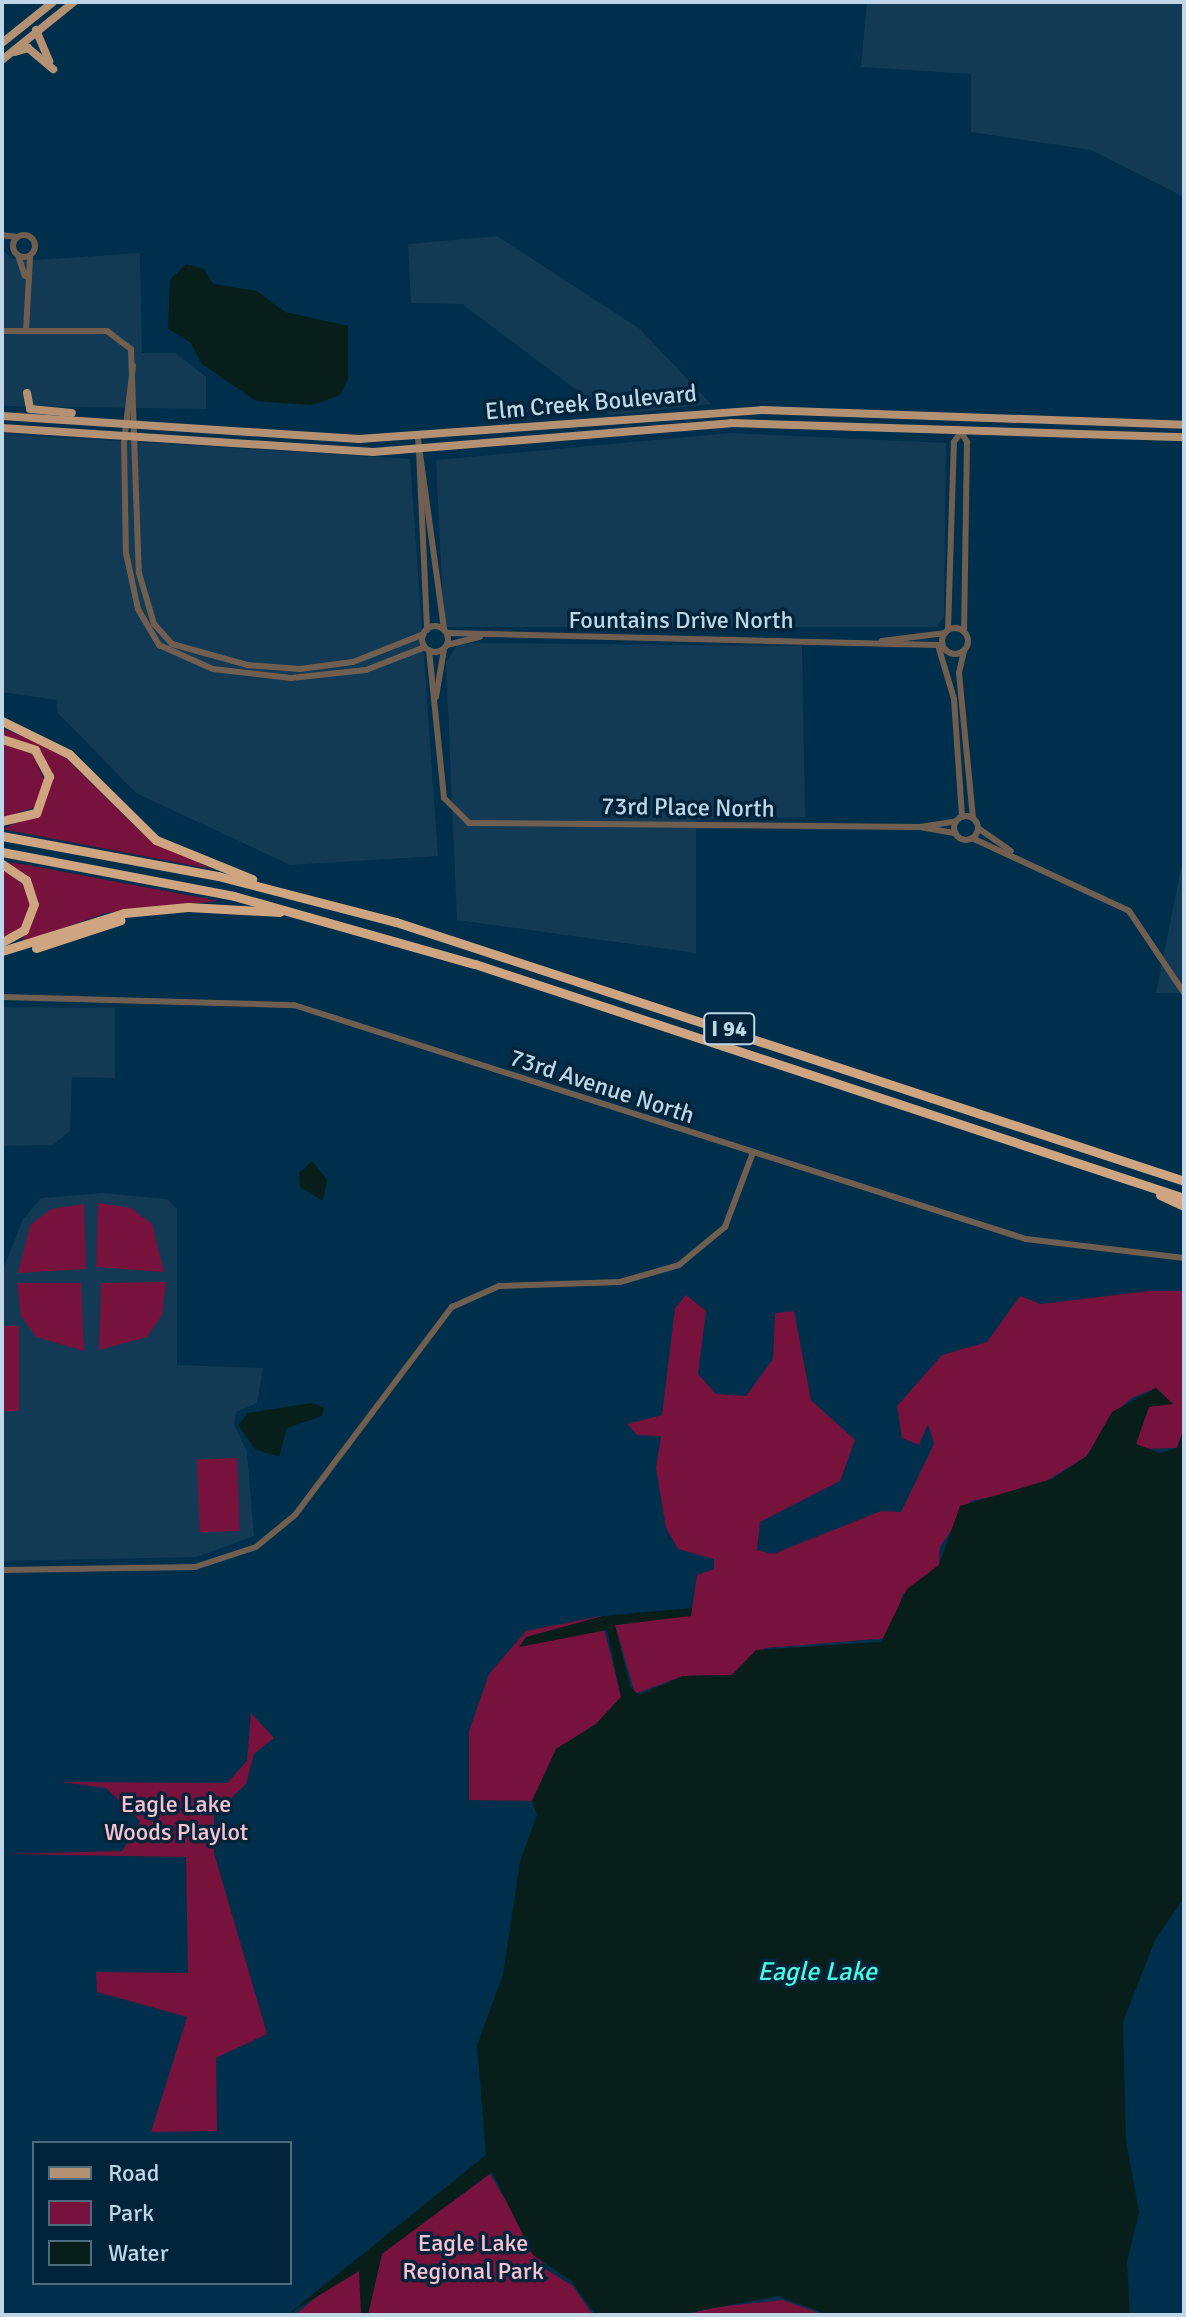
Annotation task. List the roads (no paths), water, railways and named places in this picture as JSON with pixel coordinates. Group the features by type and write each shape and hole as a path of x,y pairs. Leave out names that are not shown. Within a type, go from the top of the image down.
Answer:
{"highway":[{"path":"2,721 69,754 162,844 320,900"},
{"path":"2,739 35,750 49,776 36,813 2,821"},
{"name":"I 94","path":"2,836 320,900 1184,1179"},
{"name":"I 94","path":"2,852 293,912 475,964 1184,1198"},
{"path":"2,864 26,880 34,904 24,930 2,942"},
{"path":"2,954 134,914 188,907 293,912"},
{"path":"1094,1167 1184,1206"}],"main road":[{"path":"2,43 53,2"},
{"path":"2,62 36,30 74,2"},
{"path":"2,62 27,47 53,69 36,30"},
{"path":"27,393 30,409 84,418"},
{"name":"Elm Creek Boulevard","path":"2,416 84,418 136,424 418,439 762,410 1184,425"},
{"name":"Elm Creek Boulevard","path":"2,428 419,451 731,423 1184,437"}],"street":[{"path":"2,235 33,238 25,276 26,331"},
{"path":"13,248 17,237"},
{"path":"2,242 18,255 25,276"},
{"path":"18,255 30,256"},
{"path":"2,331 112,332 131,349 137,436 140,583 154,624 172,644 247,665 300,669 372,657 426,632"},
{"path":"133,366 125,435 131,583 146,629 167,652 228,672 291,678 366,670 427,648"},
{"path":"955,833 959,818 944,649 954,442 961,432 967,442 964,651 959,673 973,818 978,828 1011,851 1129,911 1184,993"},
{"path":"418,439 427,648 436,697"},
{"path":"419,451 445,632 436,697"},
{"name":"Fountains Drive North","path":"882,641 946,631 964,632"},
{"name":"Fountains Drive North","path":"426,632 480,637 882,641 964,651"},
{"name":"Fountains Drive North","path":"427,648 445,647 480,637"},
{"name":"73rd Place North","path":"436,697 444,798 457,817 479,824 920,827 972,838"},
{"name":"73rd Place North","path":"920,827 973,818"},
{"path":"978,828 972,838 1011,851"},
{"name":"73rd Avenue North","path":"2,997 294,1005 752,1155 1026,1239 1184,1258"},
{"path":"2,1570 195,1567 256,1547 295,1515 452,1307 509,1284 620,1282 679,1265 725,1227 752,1155"}],"water":[{"path":"186,264 204,269 213,284 257,291 285,312 348,326 348,379 340,395 312,405 256,401 202,364 190,342 168,329 170,280"},
{"path":"312,1161 327,1180 323,1201 300,1187 299,1173"},
{"name":"Eagle Lake","path":"1156,1388 1173,1404 1149,1407 1136,1444 1160,1453 1177,1448 1184,1428 1184,1898 1155,1940 1123,2022 1126,2141 1139,2212 1127,2262 1130,2315 828,2315 778,2296 677,2315 596,2315 571,2281 533,2255 492,2172 382,2254 368,2315 361,2315 359,2271 287,2315 486,2155 477,2045 503,1975 520,1862 537,1815 532,1801 556,1749 596,1724 621,1697 607,1630 519,1647 526,1637 603,1616 692,1608 691,1616 615,1625 630,1687 639,1695 683,1676 732,1675 756,1650 881,1642 907,1589 939,1565 960,1506 1052,1479 1087,1456 1112,1412"},
{"path":"312,1403 324,1408 322,1416 287,1428 279,1457 255,1449 238,1425 248,1413"}],"park label":[{"name":"Eagle Lake Woods Playlot","path":"176,1819"},
{"name":"Eagle Lake Regional Park","path":"473,2258"}]}
